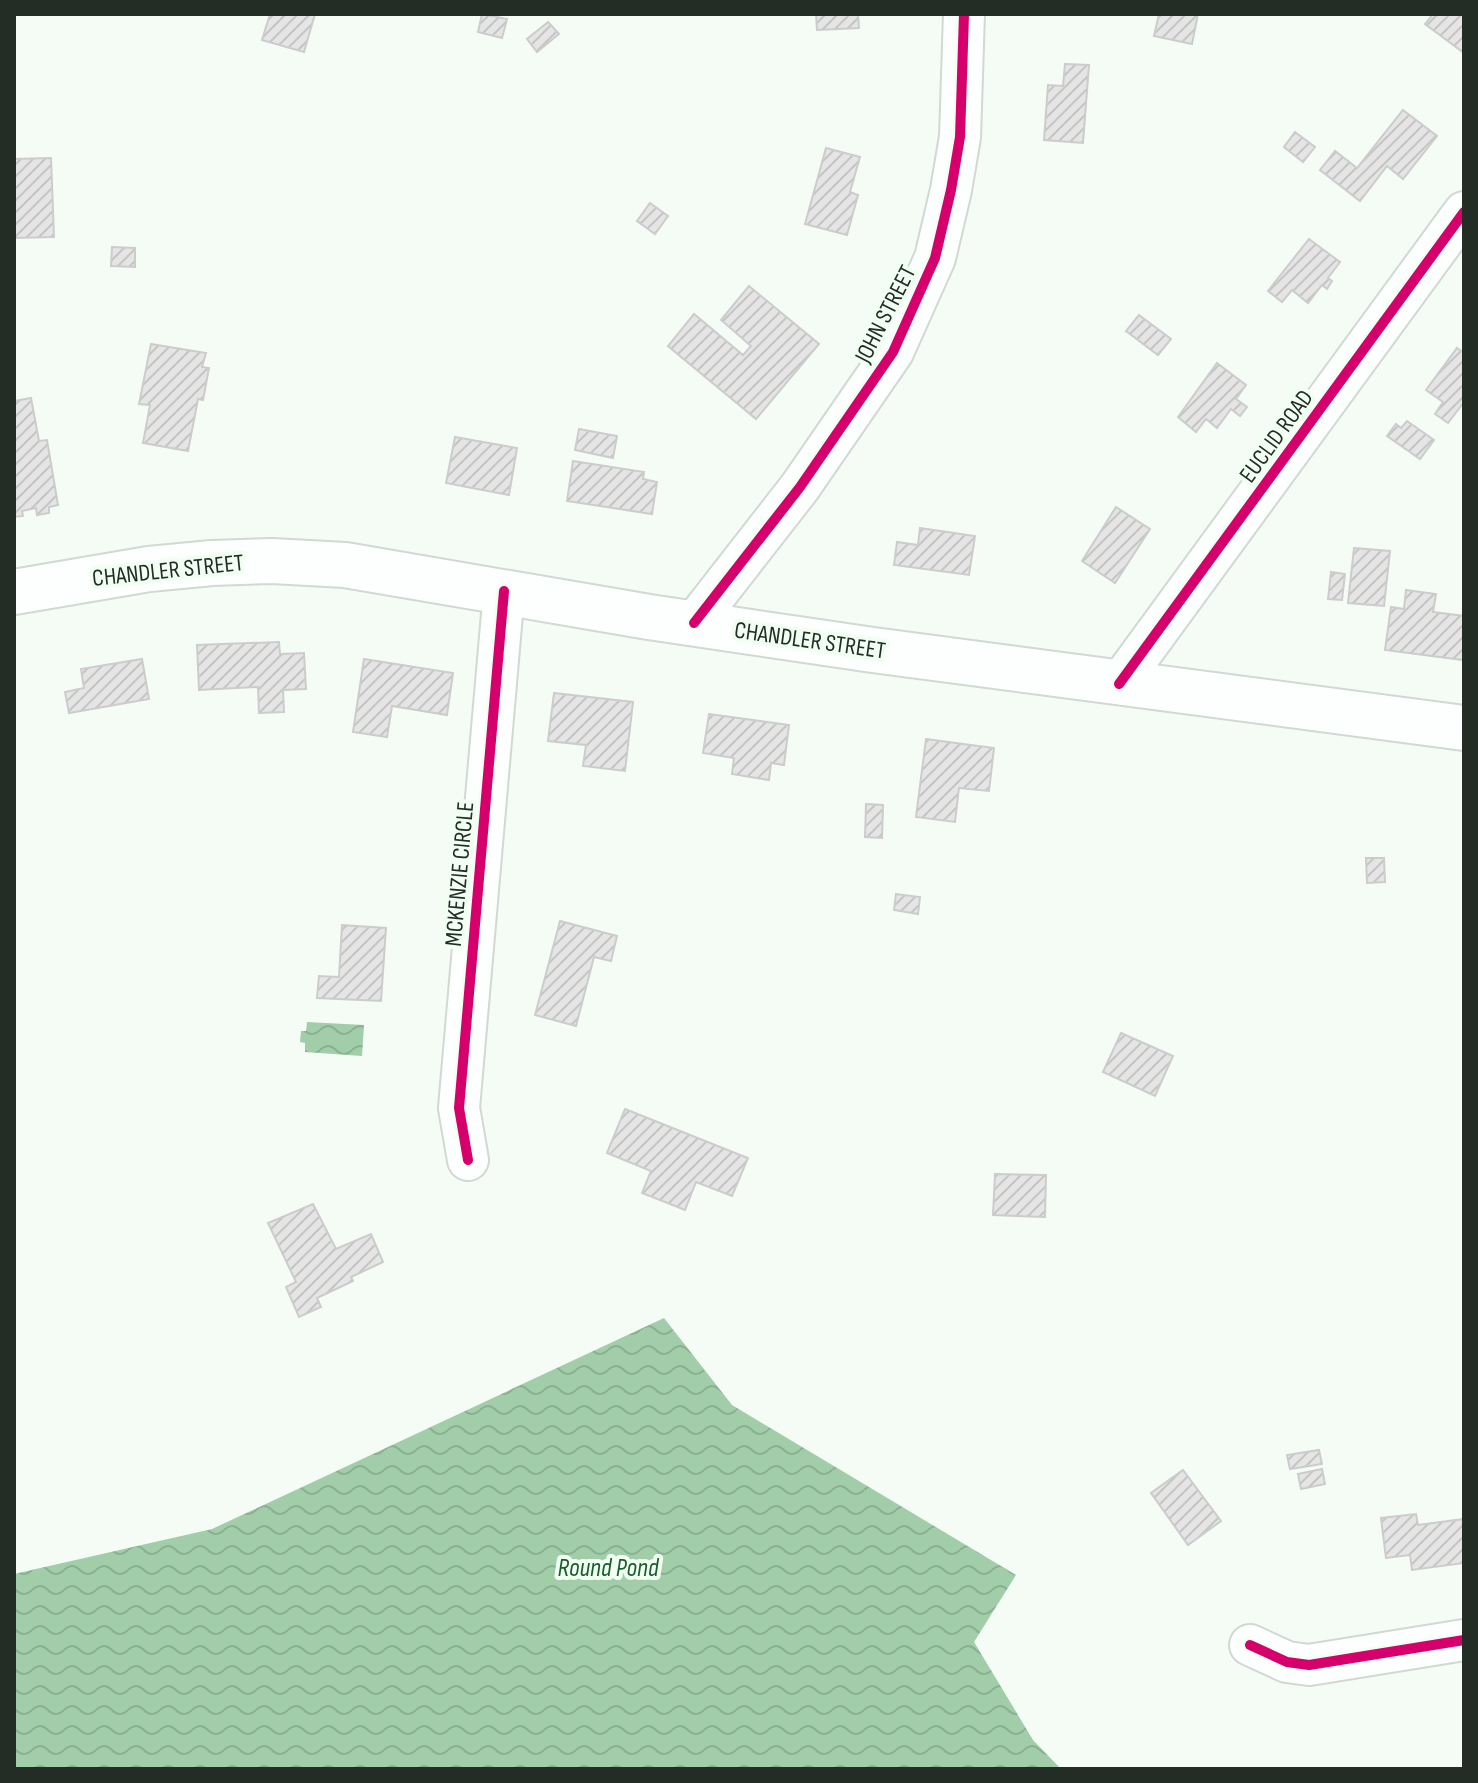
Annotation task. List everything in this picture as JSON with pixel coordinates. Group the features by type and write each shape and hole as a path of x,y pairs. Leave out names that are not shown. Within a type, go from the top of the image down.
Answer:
{"main road":[{"name":"CHANDLER STREET","path":"14,592 149,569 212,563 272,561 345,565 694,623 1119,684 1464,728"}],"street":[{"name":"JOHN STREET","path":"694,623 800,487 893,352 935,258 960,137 964,14"},
{"name":"EUCLID ROAD","path":"1119,684 1464,212"},
{"name":"MCKENZIE CIRCLE","path":"468,1160 459,1108 504,591"},
{"path":"1250,1645 1287,1662 1309,1665 1464,1640"}],"water":[{"path":"307,1022 364,1025 362,1056 305,1052 305,1043 300,1042 301,1031 306,1031"},
{"name":"Round Pond","path":"664,1318 732,1405 1016,1575 974,1642 1033,1740 1061,1769 14,1769 14,1574 212,1529"}],"building":[{"path":"270,14 315,14 304,52 262,40"},
{"path":"482,14 507,19 502,38 478,32"},
{"path":"816,14 858,14 859,28 817,30"},
{"path":"1159,14 1198,14 1192,44 1154,36"},
{"path":"1433,14 1464,14 1464,53 1425,24"},
{"path":"548,22 559,34 537,52 527,39"},
{"path":"1065,64 1089,65 1083,143 1044,140 1048,85 1063,86"},
{"path":"1403,110 1437,136 1403,179 1387,166 1360,201 1320,170 1335,151 1357,168"},
{"path":"1295,132 1315,147 1303,162 1284,147"},
{"path":"826,148 860,157 850,192 858,195 847,235 805,224"},
{"path":"51,158 54,237 14,238 14,159"},
{"path":"650,203 668,216 655,234 637,221"},
{"path":"1309,239 1340,262 1328,278 1332,281 1327,289 1322,285 1308,303 1292,290 1282,302 1268,291"},
{"path":"112,247 135,248 135,267 111,266"},
{"path":"749,286 819,344 756,419 668,346 694,314 743,355 751,346 721,320"},
{"path":"1139,315 1171,339 1158,355 1126,331"},
{"path":"151,344 206,353 202,367 209,368 203,400 198,399 188,451 143,443 150,405 139,404"},
{"path":"1457,348 1464,353 1464,402 1448,423 1435,414 1443,402 1426,390"},
{"path":"1217,363 1246,385 1236,399 1247,407 1240,416 1231,409 1217,428 1206,419 1196,432 1178,417"},
{"path":"31,398 39,441 47,440 58,505 49,507 49,513 37,515 36,508 22,511 23,516 14,517 14,401"},
{"path":"1407,421 1434,440 1420,459 1387,436 1396,424 1401,428"},
{"path":"579,429 617,436 613,458 575,450"},
{"path":"455,437 517,448 509,495 446,483"},
{"path":"573,461 644,472 643,479 657,482 652,514 567,501"},
{"path":"1116,507 1150,529 1115,583 1082,561"},
{"path":"920,528 975,536 969,575 894,565 897,542 918,545"},
{"path":"1354,548 1390,551 1384,606 1348,603"},
{"path":"1331,572 1345,574 1342,600 1328,599"},
{"path":"1406,590 1436,594 1433,612 1464,616 1463,660 1385,650 1391,607 1404,609"},
{"path":"279,642 280,654 304,653 306,689 283,690 284,712 259,713 258,687 199,690 197,645"},
{"path":"142,659 149,699 69,713 65,692 84,688 81,669"},
{"path":"364,659 453,673 447,715 392,706 387,737 353,732"},
{"path":"554,693 633,702 625,771 583,766 586,745 548,741"},
{"path":"709,714 789,725 784,765 771,763 769,780 732,774 734,758 703,753"},
{"path":"926,739 994,748 989,791 959,788 955,822 916,817"},
{"path":"866,804 883,805 882,838 865,837"},
{"path":"1366,858 1384,858 1385,882 1367,883"},
{"path":"896,894 920,897 918,914 894,910"},
{"path":"560,921 617,936 611,961 594,957 576,1026 535,1015"},
{"path":"342,925 386,928 381,1001 317,998 319,976 339,977"},
{"path":"1121,1033 1173,1056 1155,1096 1103,1072"},
{"path":"625,1109 748,1158 732,1196 696,1182 685,1210 642,1193 651,1171 607,1153"},
{"path":"995,1174 1046,1175 1045,1217 993,1215"},
{"path":"313,1204 336,1249 371,1234 383,1262 317,1298 321,1307 299,1317 286,1287 296,1282 268,1223"},
{"path":"1319,1450 1322,1464 1290,1469 1287,1455"},
{"path":"1322,1469 1325,1484 1301,1489 1298,1474"},
{"path":"1183,1470 1221,1521 1188,1545 1151,1493"},
{"path":"1416,1514 1418,1525 1464,1519 1464,1563 1412,1570 1410,1555 1386,1558 1381,1518"}],"cycle path":[{"path":"694,623 800,487 893,352 935,258 960,137 964,14"},
{"path":"1119,684 1464,212"},
{"path":"468,1160 459,1108 504,591"},
{"path":"1250,1645 1287,1662 1309,1665 1464,1640"}]}
